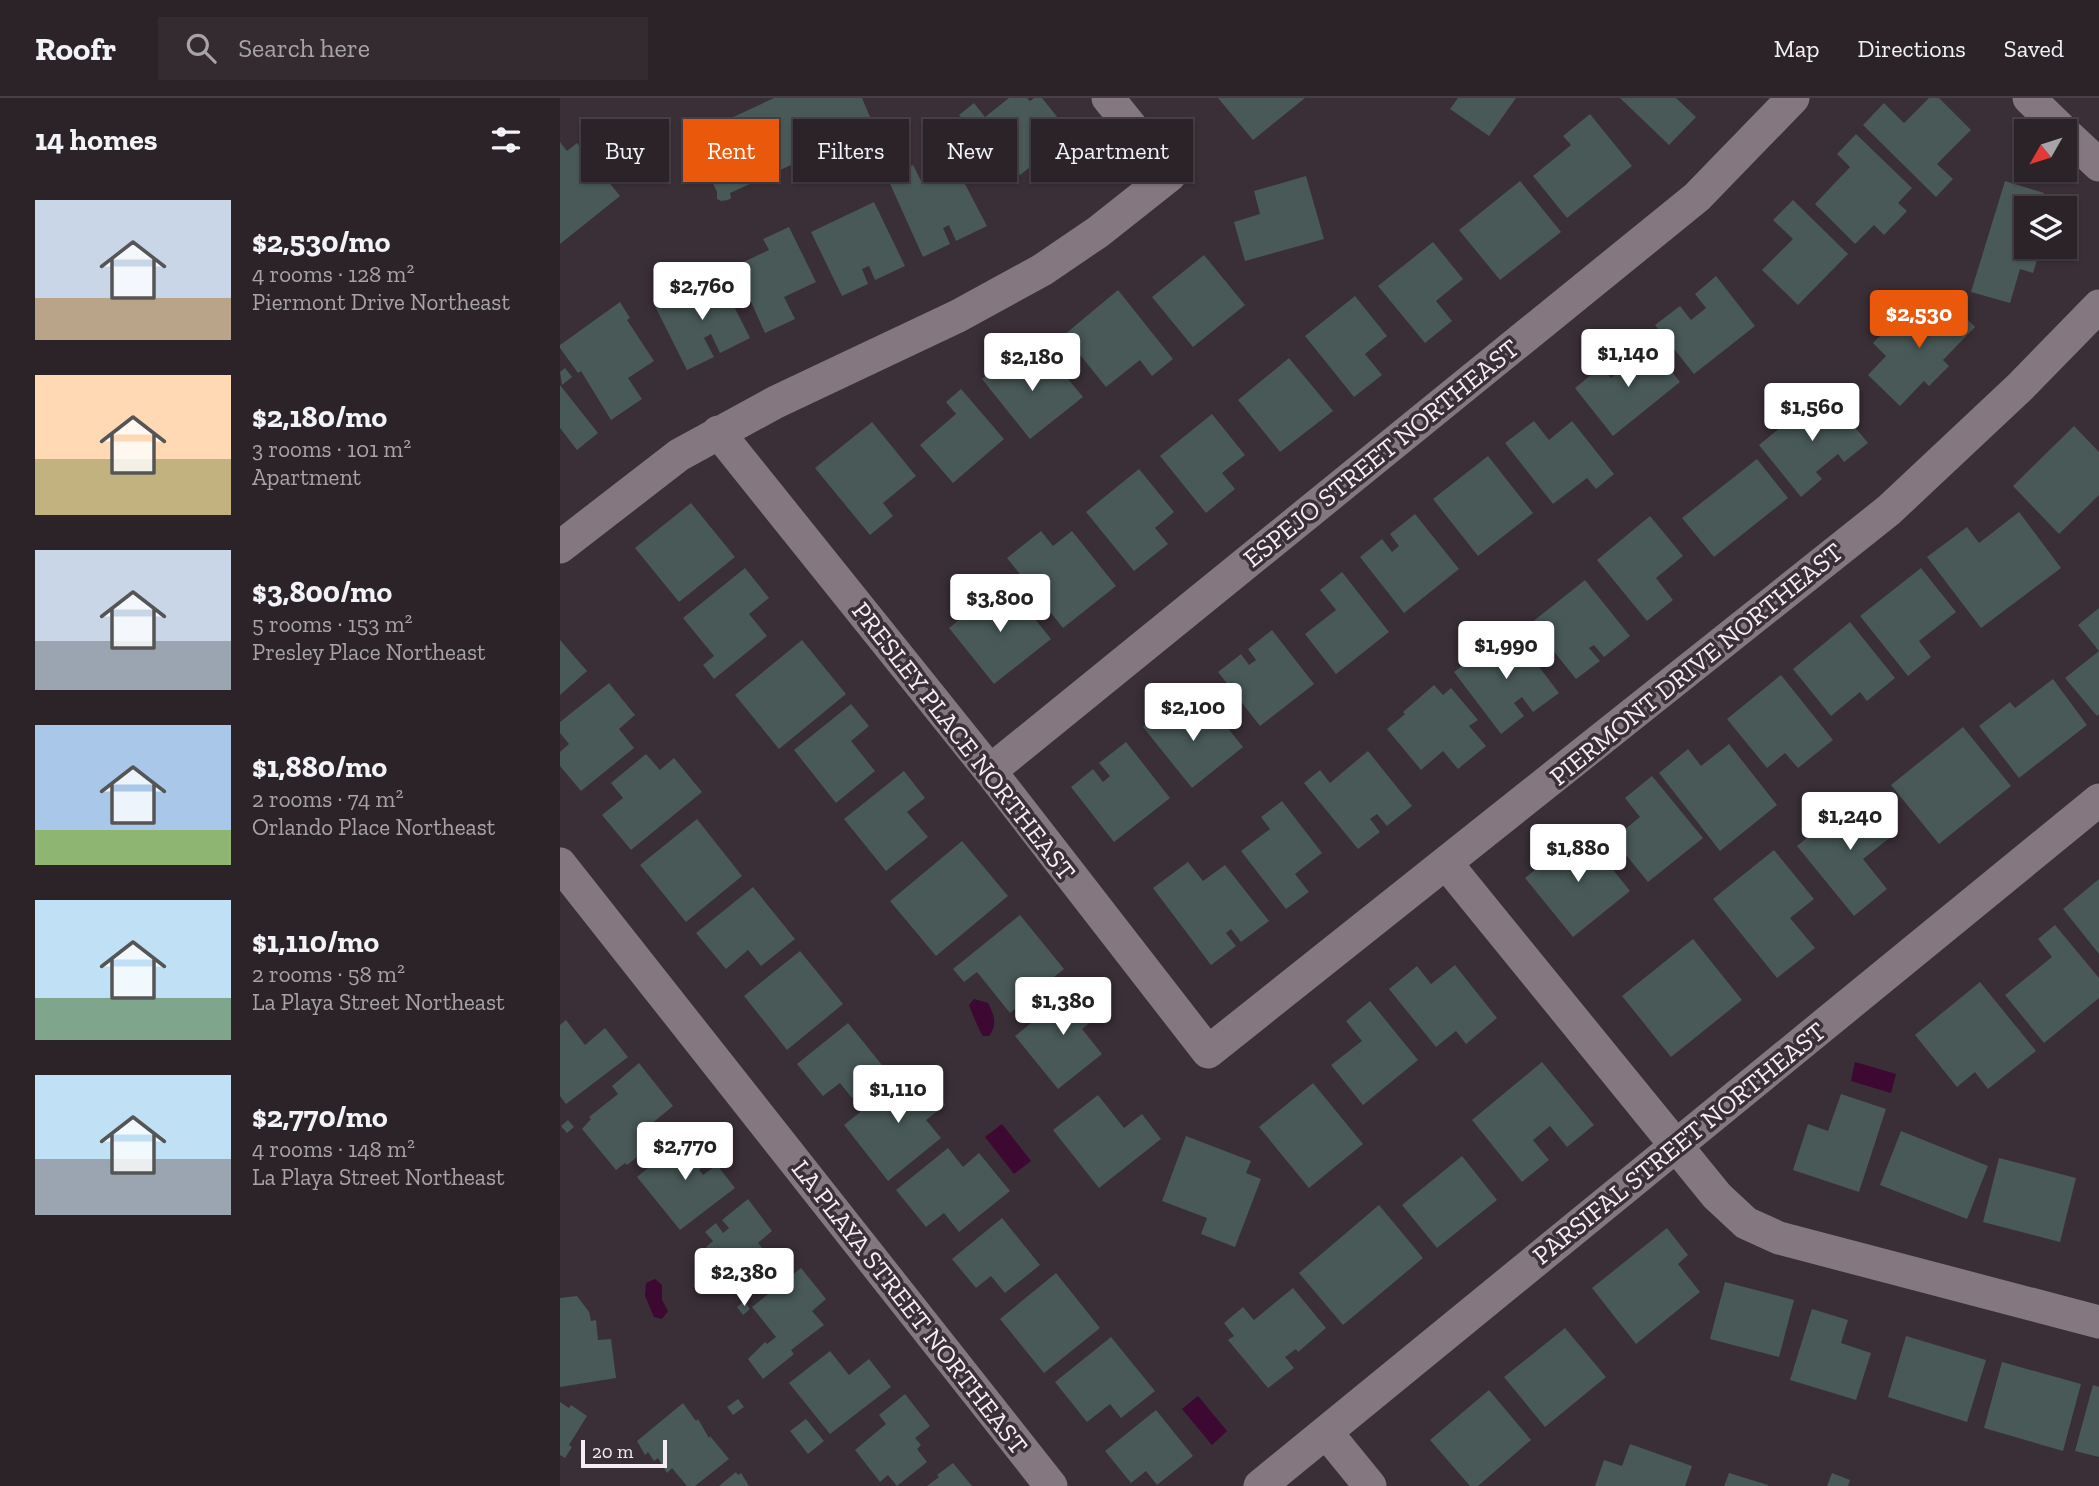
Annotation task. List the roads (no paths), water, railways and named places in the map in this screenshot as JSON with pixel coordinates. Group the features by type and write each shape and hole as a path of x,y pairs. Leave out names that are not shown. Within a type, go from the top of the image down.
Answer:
{"street":[{"path":"560,547 679,454 776,402 958,316 1042,270 1098,232 1170,175 1108,98"},
{"name":"ESPEJO STREET NORTHEAST","path":"990,771 1697,197 1793,98"},
{"path":"2029,98 2051,119"},
{"path":"2077,144 2099,165"},
{"name":"PIERMONT DRIVE NORTHEAST","path":"1208,1052 1889,510 2020,387 2099,306"},
{"name":"PRESLEY PLACE NORTHEAST","path":"718,432 990,771 1208,1052"},
{"name":"PARSIFAL STREET NORTHEAST","path":"1259,1486 2099,800"},
{"path":"1446,863 1717,1196 1746,1223 1779,1238 2099,1322"},
{"name":"LA PLAYA STREET NORTHEAST","path":"560,864 1051,1486"},
{"path":"1326,1432 1370,1486"}]}
